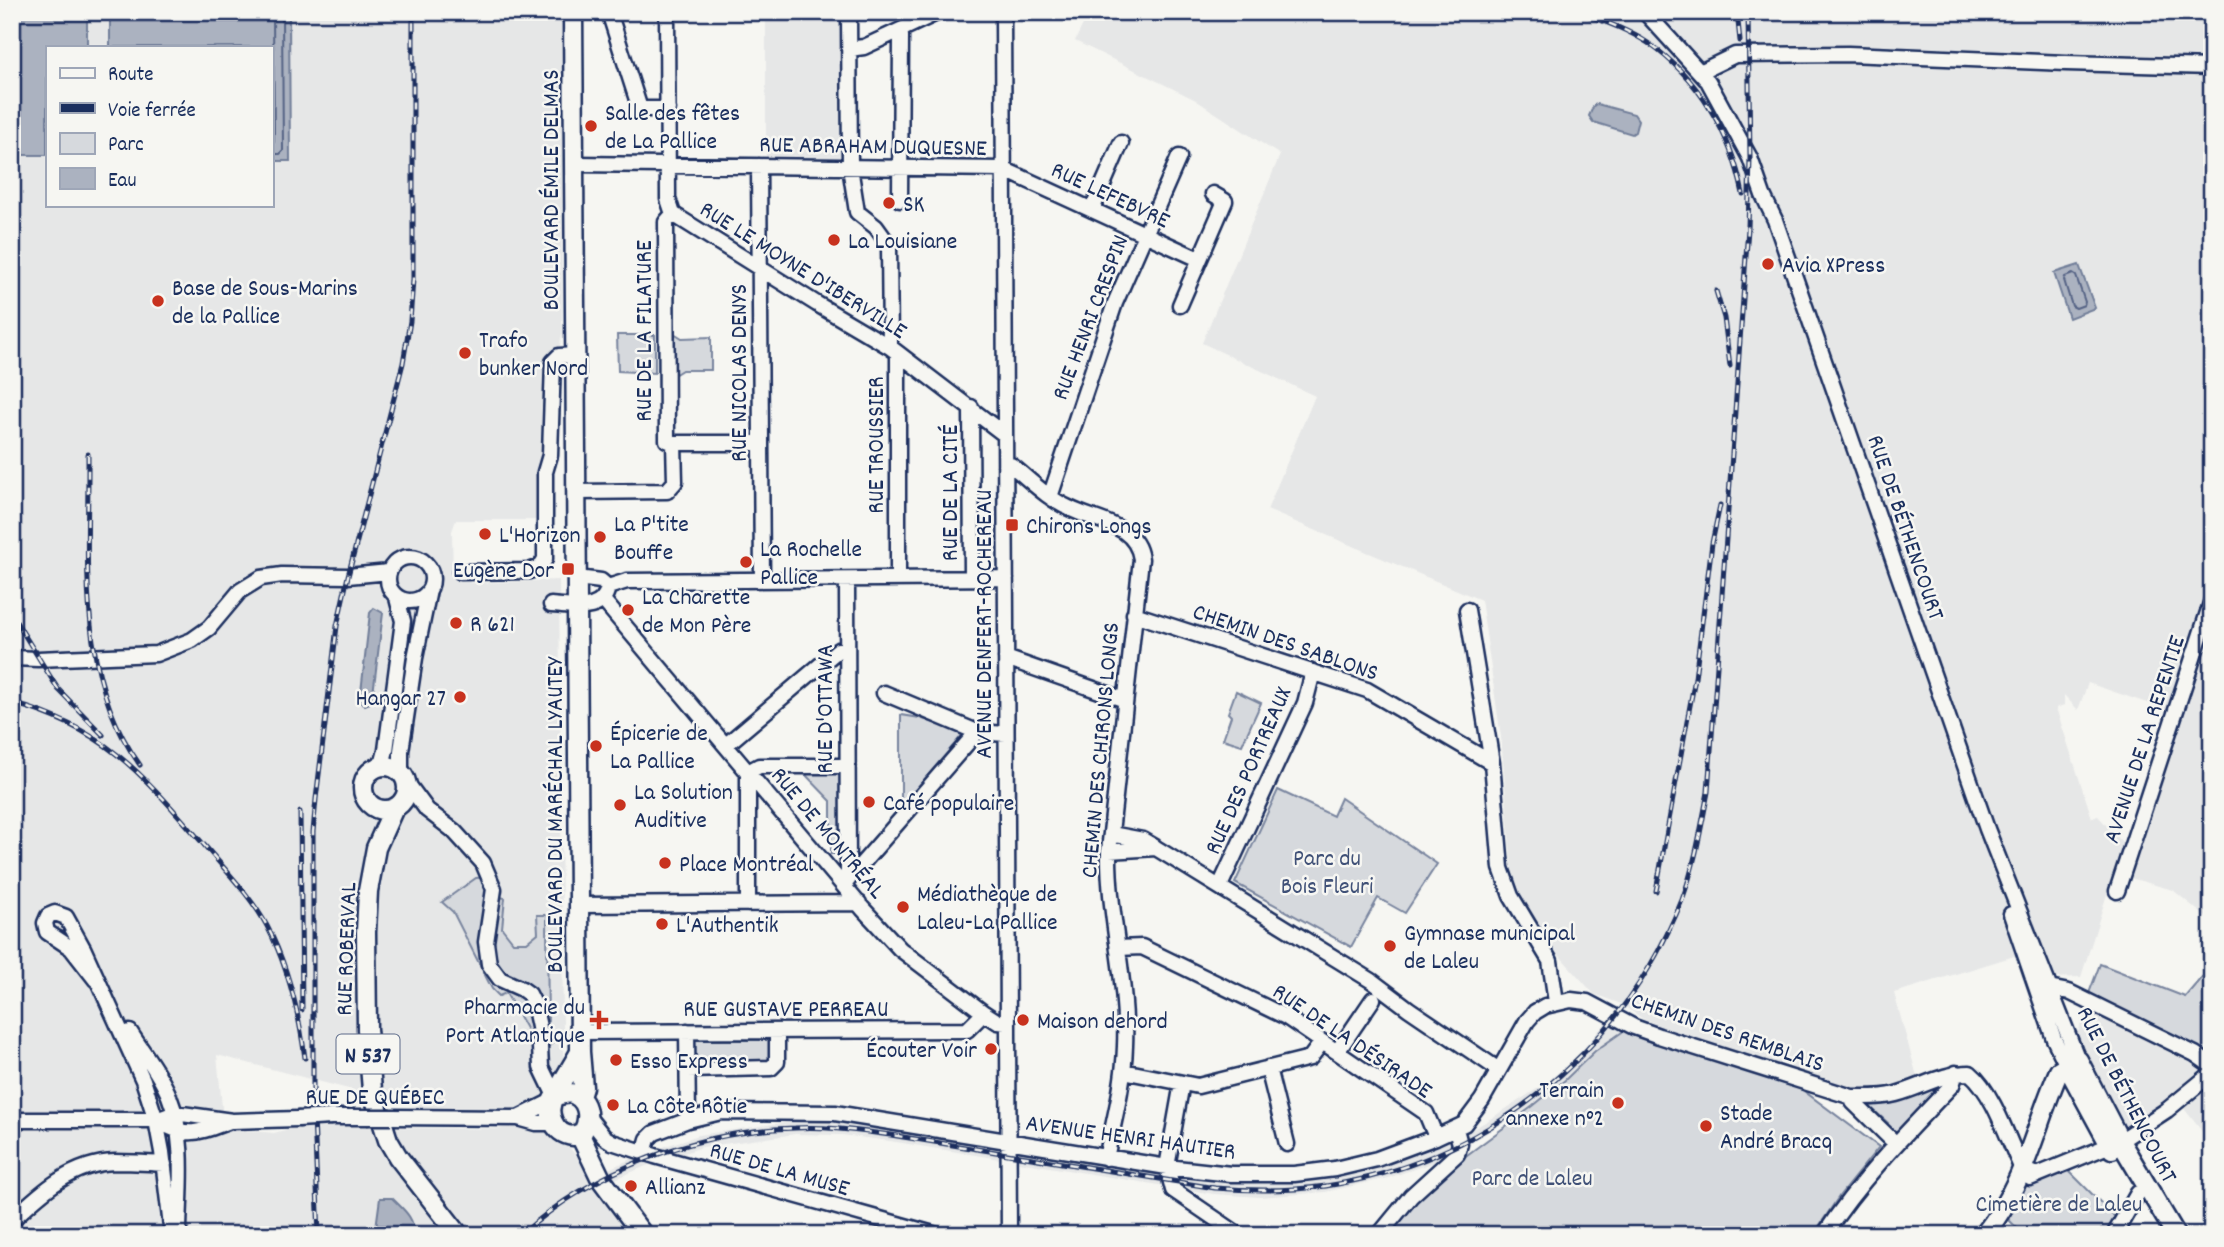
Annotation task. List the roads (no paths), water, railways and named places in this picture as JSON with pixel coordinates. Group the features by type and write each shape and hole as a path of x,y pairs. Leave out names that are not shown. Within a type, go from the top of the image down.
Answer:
{"main road":[{"name":"BOULEVARD ÉMILE DELMAS","path":"573,12 577,578"},
{"name":"BOULEVARD DU MARÉCHAL LYAUTEY","path":"577,578 580,1052 583,1087 580,1097"},
{"path":"382,765 395,768 404,777 407,791 397,806 379,810 365,799 362,785 369,772 382,765"},
{"name":"RUE ROBERVAL","path":"370,805 376,848"},
{"name":"RUE ROBERVAL","path":"397,806 376,848 368,891 367,1029 372,1090 388,1140 398,1157 459,1235"},
{"name":"BOULEVARD DU MARÉCHAL LYAUTEY","path":"555,1097 580,1052"},
{"path":"1984,1235 2026,1176 2054,1082 2059,1071 2073,1063"},
{"name":"RUE DE BÉTHENCOURT","path":"2073,1063 2162,1235"},
{"path":"575,1129 586,1105 580,1097 570,1093 555,1097 550,1113 575,1129 587,1161 599,1151 643,1235"},
{"name":"RUE DE BÉTHENCOURT","path":"2115,1143 2176,1235"}],"street":[{"path":"610,12 640,109 668,109"},
{"name":"RUE LE MOYNE D'IBERVILLE","path":"667,12 668,199 673,214 894,350 1005,435"},
{"name":"RUE TROUSSIER","path":"849,12 850,167 857,212 876,227 888,245 891,265 898,579"},
{"path":"849,49 864,47 939,12"},
{"name":"AVENUE DENFERT-ROCHEREAU","path":"1003,12 1009,1235"},
{"name":"RUE DE BÉTHENCOURT","path":"1645,12 1716,87 1739,122 1755,156 1997,855 2051,993 2073,1063"},
{"path":"899,31 900,200"},
{"path":"1704,77 1735,55 1848,54 2212,67"},
{"path":"1092,210 1121,144"},
{"name":"RUE HENRI CRESPIN","path":"1050,497 1115,303 1179,157"},
{"name":"RUE ABRAHAM DUQUESNE","path":"574,164 1003,169"},
{"name":"RUE NICOLAS DENYS","path":"760,166 762,580"},
{"name":"RUE LEFEBVRE","path":"1003,169 1199,259"},
{"path":"1180,305 1225,201 1213,194"},
{"name":"RUE DE LA FILATURE","path":"673,214 666,222 667,440 674,443 761,443"},
{"path":"460,572 529,571 540,567 545,559 545,472 551,455 553,362 559,356 576,355"},
{"name":"RUE DE LA CITÉ","path":"971,407 972,579"},
{"path":"577,492 667,491 675,482 674,443"},
{"name":"CHEMIN DES CHIRONS LONGS","path":"1005,465 1011,465 1069,509 1113,525 1133,538 1141,559 1109,851 1108,884 1118,948 1126,1044 1106,1158"},
{"path":"12,658 156,654 192,640 209,628 240,591 261,578 282,575 348,576 388,572 400,559 420,559 430,569 432,576 415,658 401,751 404,777 427,810 454,831 483,863 494,889 486,942 489,964 500,979 529,994 534,1004 539,1027 541,1067 555,1097"},
{"path":"382,765 403,621 395,595 388,586 388,572"},
{"path":"348,576 367,581 411,602 418,600 429,590"},
{"path":"577,578 601,581 606,594"},
{"path":"551,605 597,606 606,594 627,581 1006,578"},
{"name":"RUE D'OTTAWA","path":"845,882 846,580"},
{"name":"RUE DE MONTRÉAL","path":"606,594 748,772 900,949 984,1013 998,1022 1008,1023"},
{"name":"AVENUE DE LA REPENTIE","path":"2117,891 2212,600"},
{"path":"1467,610 1492,762 1501,868 1511,896 1550,961 1556,1002"},
{"name":"CHEMIN DES SABLONS","path":"1134,614 1367,690 1492,762"},
{"path":"726,745 838,650 847,649"},
{"path":"1006,658 1125,700"},
{"name":"RUE DES PORTREAUX","path":"1220,886 1305,703 1313,672"},
{"path":"884,693 977,732 1006,734"},
{"path":"845,882 977,732"},
{"name":"RUE DE MONTRÉAL","path":"748,772 759,766 847,766"},
{"path":"748,772 748,904"},
{"path":"397,806 410,804 427,810"},
{"path":"1111,834 1143,840 1220,886 1372,981 1499,1070"},
{"path":"1109,851 1156,848"},
{"name":"RUE DE BÉTHENCOURT","path":"1997,855 2005,897 2054,1039 2073,1063"},
{"path":"2005,897 2013,906 2045,995 2069,992 2195,1054 2212,1066"},
{"path":"579,905 859,903"},
{"path":"96,980 71,948 45,930 48,916 55,913 66,917 107,999 160,1078 169,1122 178,1235"},
{"name":"RUE DE LA DÉSIRADE","path":"1118,948 1142,947 1286,1017 1426,1114 1436,1138"},
{"path":"107,999 143,1080 169,1122 164,1164 172,1235"},
{"path":"1338,1052 1373,999"},
{"name":"AVENUE HENRI HAUTIER","path":"644,1153 654,1133 688,1120 726,1112 847,1114 1167,1167 1231,1174 1294,1174 1335,1169 1377,1159 1456,1129 1475,1111 1527,1021 1535,1012 1556,1002"},
{"name":"CHEMIN DES REMBLAIS","path":"1556,1002 1587,1002 1659,1037 1852,1097 1874,1098 1896,1094 1956,1073"},
{"name":"RUE GUSTAVE PERREAU","path":"580,1032 967,1030 984,1013"},
{"path":"687,1031 688,1120"},
{"path":"688,1070 771,1068 777,1062 777,1031"},
{"path":"1123,1071 1198,1086 1310,1058 1322,1042"},
{"path":"1268,1068 1287,1144"},
{"path":"1824,1235 1845,1202 1952,1085 1956,1073 1970,1073 1977,1079 2026,1176 2115,1143 2167,1110 2212,1073"},
{"path":"1182,1083 1167,1167 1173,1190 1239,1235"},
{"name":"RUE DE QUÉBEC","path":"519,1118 555,1097"},
{"path":"1852,1097 1853,1102 1896,1144"},
{"name":"RUE DE QUÉBEC","path":"12,1120 169,1122 331,1117 519,1118 575,1129"},
{"name":"RUE DE LA MUSE","path":"575,1129 604,1137 599,1151 644,1153 937,1235"},
{"path":"1379,1235 1411,1196 1457,1154 1460,1144 1456,1129"},
{"path":"12,1220 50,1186 69,1174 113,1162 164,1164"},
{"path":"2114,1235 2138,1193"}],"water":[{"path":"12,12 87,12 87,46 46,46 46,155 12,155"},
{"path":"110,12 289,12 290,161 273,161 273,46 110,46"},
{"path":"1597,104 1634,114 1638,120 1635,132 1632,134 1593,122 1589,116"},
{"path":"2079,265 2095,308 2069,318 2054,273"},
{"path":"374,608 383,613 372,702 365,705 360,701 370,613"},
{"path":"380,1198 392,1198 404,1210 410,1218 415,1235 375,1235"}],"railway":[{"path":"319,1235 313,1094 313,832 337,626 403,363 410,321 413,279 413,12"},
{"path":"1579,12 1640,38 1683,73 1710,109 1721,129 1738,172 1743,194"},
{"path":"1737,12 1740,41"},
{"path":"521,1235 581,1191 649,1158 721,1137 795,1128 831,1128 891,1135 1215,1188 1270,1190 1326,1186 1385,1173 1442,1152 1494,1125 1542,1091 1586,1051 1624,1005 1656,955 1682,900 1708,792 1748,228 1748,12"},
{"path":"1716,291 1724,318 1730,366"},
{"path":"88,454 88,575 95,655 119,730 140,765"},
{"path":"1656,891 1695,678 1712,543 1720,505"},
{"path":"12,615 58,689 103,735"},
{"path":"12,703 45,713 73,726 121,758 162,798 238,884 261,915 281,957 296,1007 305,1058"},
{"path":"300,812 302,1010"}],"place":[{"name":"Salle des fêtes de La Pallice","path":"591,126"},
{"name":"SK","path":"889,203"},
{"name":"La Louisiane","path":"834,240"},
{"name":"Avia XPress","path":"1768,264"},
{"name":"Base de Sous-Marins de la Pallice","path":"158,301"},
{"name":"Trafo bunker Nord","path":"465,353"},
{"name":"Chirons Longs","path":"1012,525"},
{"name":"L'Horizon","path":"485,534"},
{"name":"La P'tite Bouffe","path":"600,537"},
{"name":"La Rochelle Pallice","path":"746,562"},
{"name":"Eugène Dor","path":"568,569"},
{"name":"La Charette de Mon Père","path":"628,610"},
{"name":"R 621","path":"456,623"},
{"name":"Hangar 27","path":"460,697"},
{"name":"Épicerie de La Pallice","path":"596,746"},
{"name":"Café populaire","path":"869,802"},
{"name":"La Solution Auditive","path":"620,805"},
{"name":"Place Montréal","path":"665,863"},
{"name":"Médiathèque de Laleu-La Pallice","path":"903,907"},
{"name":"L'Authentik","path":"662,924"},
{"name":"Gymnase municipal de Laleu","path":"1390,946"},
{"name":"Pharmacie du Port Atlantique","path":"599,1020"},
{"name":"Maison dehord","path":"1023,1020"},
{"name":"Écouter Voir","path":"991,1049"},
{"name":"Esso Express","path":"616,1060"},
{"name":"Terrain annexe n°2","path":"1618,1103"},
{"name":"La Côte Rôtie","path":"613,1105"},
{"name":"Stade André Bracq","path":"1706,1126"},
{"name":"Allianz","path":"631,1186"}],"park label":[{"name":"Parc du Bois Fleuri","path":"1327,871"},
{"name":"Parc de Laleu","path":"1532,1177"},
{"name":"Cimetière de Laleu","path":"2059,1203"}]}
